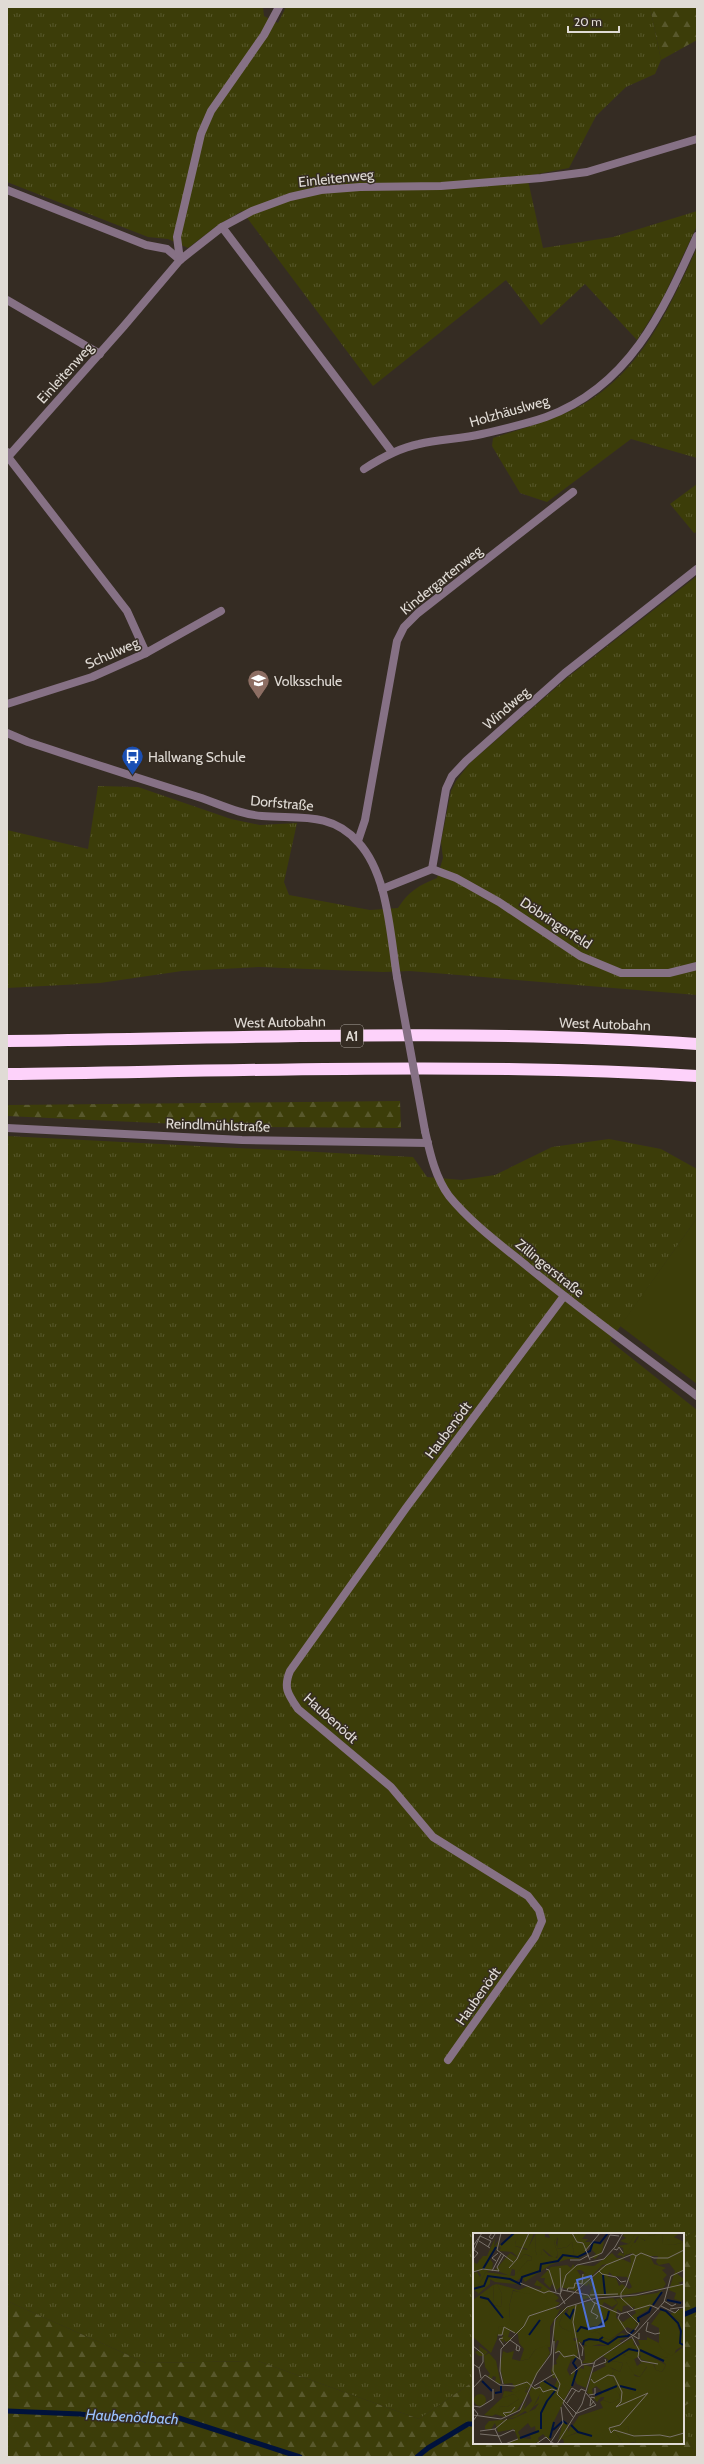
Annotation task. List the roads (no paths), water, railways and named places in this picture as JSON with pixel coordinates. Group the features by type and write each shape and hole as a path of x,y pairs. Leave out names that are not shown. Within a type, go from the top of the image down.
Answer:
{"highway":[{"name":"West Autobahn","path":"7,1041 454,1036 558,1037 697,1044"},
{"path":"7,1074 469,1069 565,1070 697,1076"}],"street":[{"path":"180,260 177,237 201,134 210,111 264,35 279,7"},
{"name":"Einleitenweg","path":"7,455 100,354 180,260 222,227 252,211 290,196 321,190 360,186 441,186 541,178 587,172 697,139"},
{"path":"7,190 146,245 167,249 180,260"},
{"path":"222,227 392,452"},
{"name":"Holzhäuslweg","path":"364,469 392,452 419,444 480,434 547,417 581,399 612,376 648,335 666,303 697,236"},
{"path":"7,300 100,354"},
{"path":"7,455 127,611 146,653"},
{"name":"Kindergartenweg","path":"358,841 364,820 397,640 404,627 418,613 573,492"},
{"name":"Windweg","path":"432,869 446,790 452,776 466,761 565,674 697,569"},
{"name":"Schulweg","path":"7,704 92,678 146,653 221,611"},
{"name":"Dorfstraße","path":"7,733 28,742 194,796 234,811 262,816 298,816 320,819 339,827 358,841 373,862 382,889 425,1131"},
{"path":"382,889 432,869"},
{"name":"Döbringerfeld","path":"432,869 456,878 499,902 580,956 621,973 669,973 697,966"},
{"name":"Reindlmühlstraße","path":"7,1128 242,1140 428,1142"},
{"name":"Zillingerstraße","path":"425,1131 436,1171 449,1195 488,1235 564,1296 697,1396"},
{"name":"Haubenödt","path":"448,2060 535,1937 542,1922 539,1910 528,1896 433,1838 390,1787 298,1709 288,1694 286,1682 290,1671 406,1508 564,1296"}],"waterway":[{"name":"Haubenödbach","path":"684,2315 697,2309"},
{"name":"Haubenödbach","path":"7,2411 80,2414 129,2420 179,2418 300,2457"},
{"name":"Haubenödbach","path":"417,2457 428,2448 468,2424 473,2424"}],"place":[{"name":"Volksschule","path":"258,700"},
{"name":"Hallwang Schule","path":"133,776"}]}
